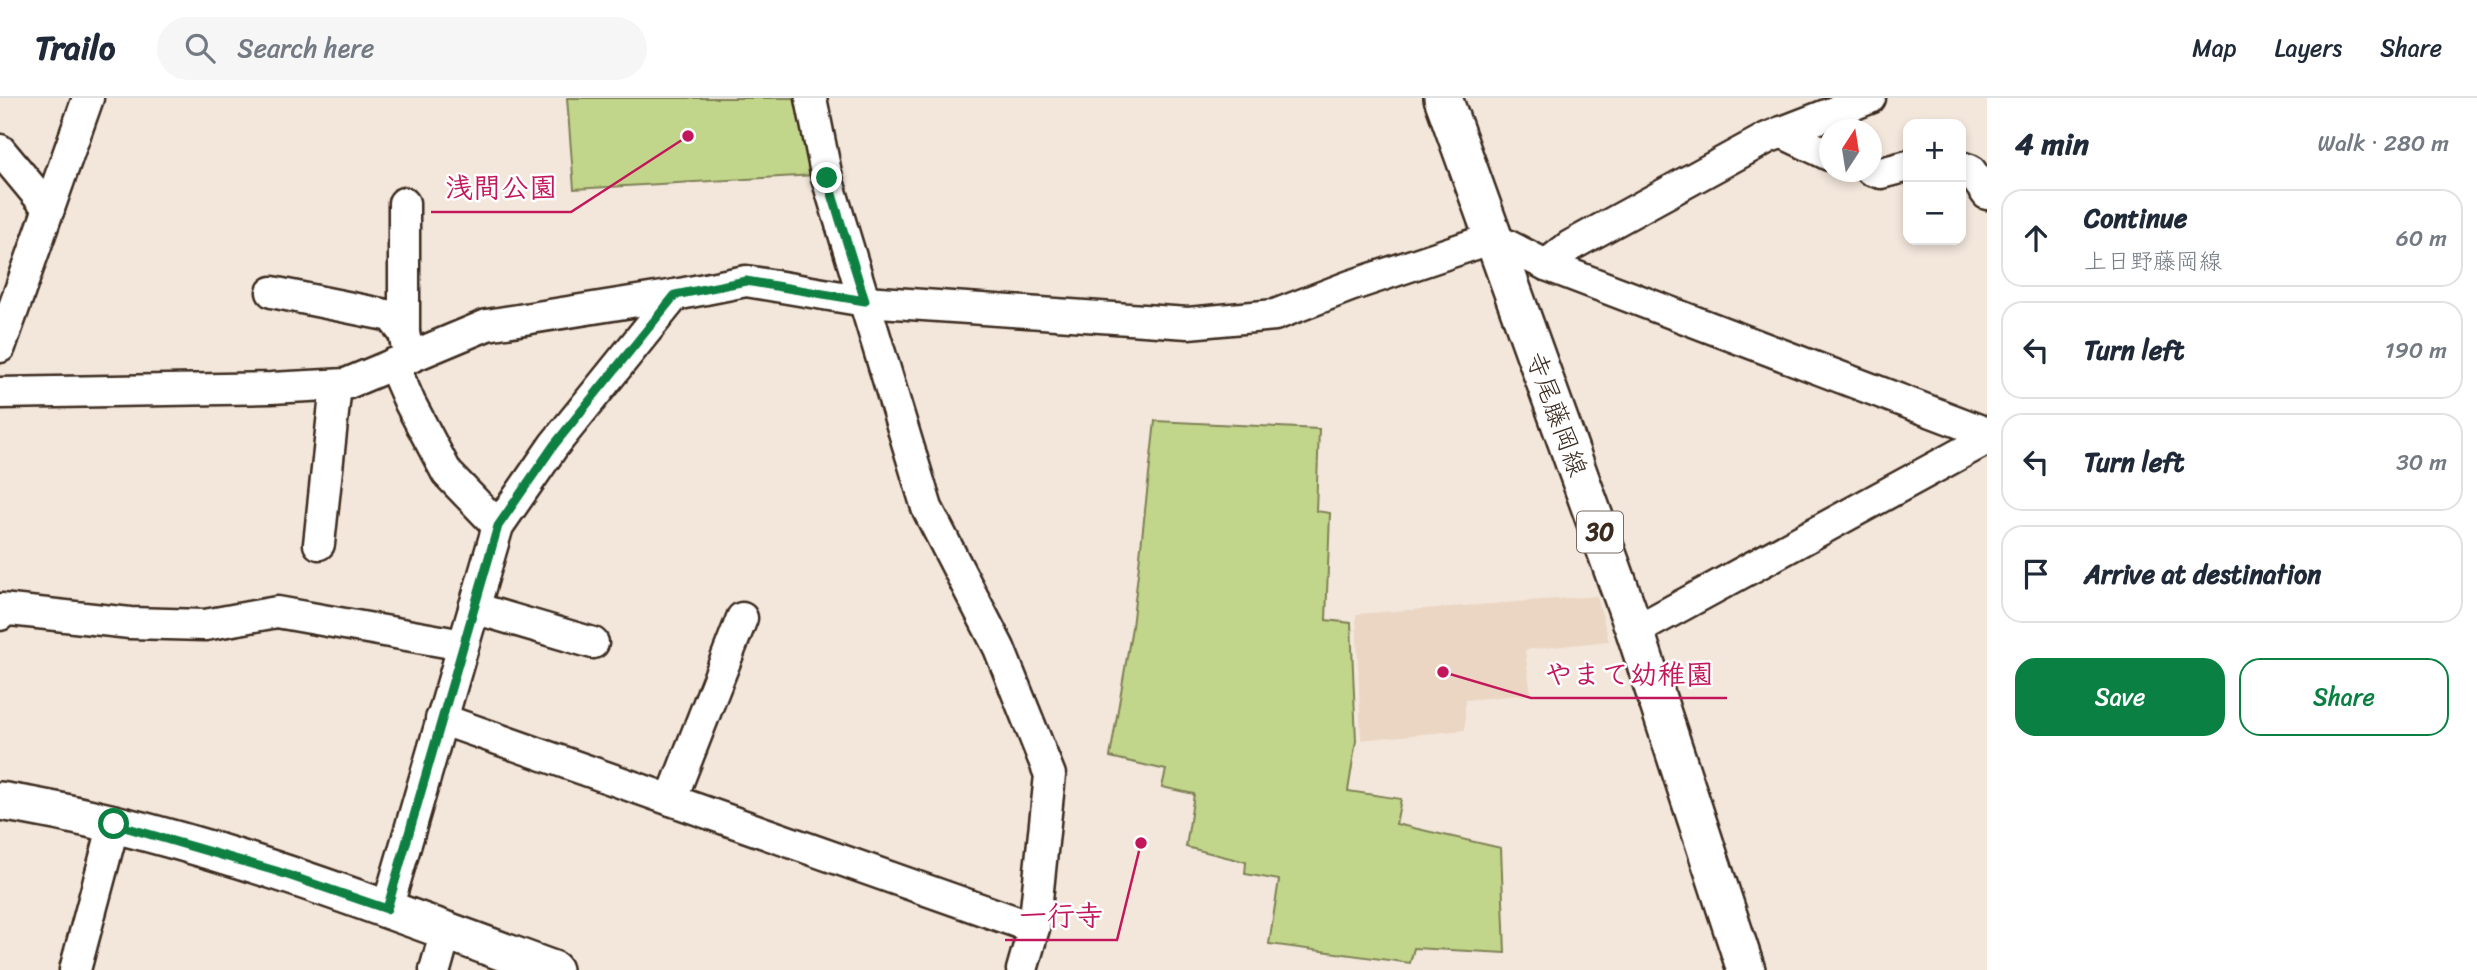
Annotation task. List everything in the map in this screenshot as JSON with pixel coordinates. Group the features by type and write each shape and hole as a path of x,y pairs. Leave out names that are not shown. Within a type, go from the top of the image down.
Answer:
{"main road":[{"name":"寺尾藤岡線","path":"1443,98 1635,631 1746,970"},
{"path":"0,801 114,824 276,871 553,970"}],"street":[{"path":"0,347 89,98"},
{"path":"811,98 827,178 927,508 999,648 1050,775 1034,928 1022,970"},
{"path":"1546,265 1570,246 1768,138 1870,98"},
{"path":"1781,132 1819,150"},
{"path":"0,150 49,209"},
{"path":"1882,173 1903,167"},
{"path":"1966,169 1970,170 1987,194"},
{"path":"402,352 404,203"},
{"path":"0,393 346,384 402,352 487,325 746,281 865,301 1188,323 1275,315 1350,286 1493,238 1546,265 1987,433"},
{"path":"272,292 391,316 402,352 410,403 447,473 498,526"},
{"path":"387,909 498,526 554,445 675,295"},
{"path":"319,544 336,385"},
{"path":"1635,631 1987,439"},
{"path":"474,608 593,643"},
{"path":"0,615 1,610 130,623 205,625 277,612 463,645"},
{"path":"671,800 742,618"},
{"path":"441,719 1034,928"},
{"path":"75,970 114,824"},
{"path":"435,970 446,931"}],"shaded area":[{"path":"1597,596 1609,641 1525,650 1531,694 1465,700 1465,730 1361,740 1356,614"}],"green space":[{"path":"567,98 800,98 815,175 574,189"},
{"path":"1155,421 1319,429 1316,511 1330,513 1326,620 1351,623 1356,741 1348,791 1401,799 1396,824 1501,848 1505,953 1414,948 1410,963 1269,944 1279,880 1245,874 1246,862 1186,847 1194,794 1162,787 1166,770 1110,757 1132,627"}],"place":[{"name":"浅間公園","path":"688,136"},
{"name":"やまて幼稚園","path":"1443,672"},
{"name":"一行寺","path":"1141,843"}],"route":[{"path":"114,824 276,871 387,909 498,526 554,445 675,295 746,281 865,301 827,178"}]}
